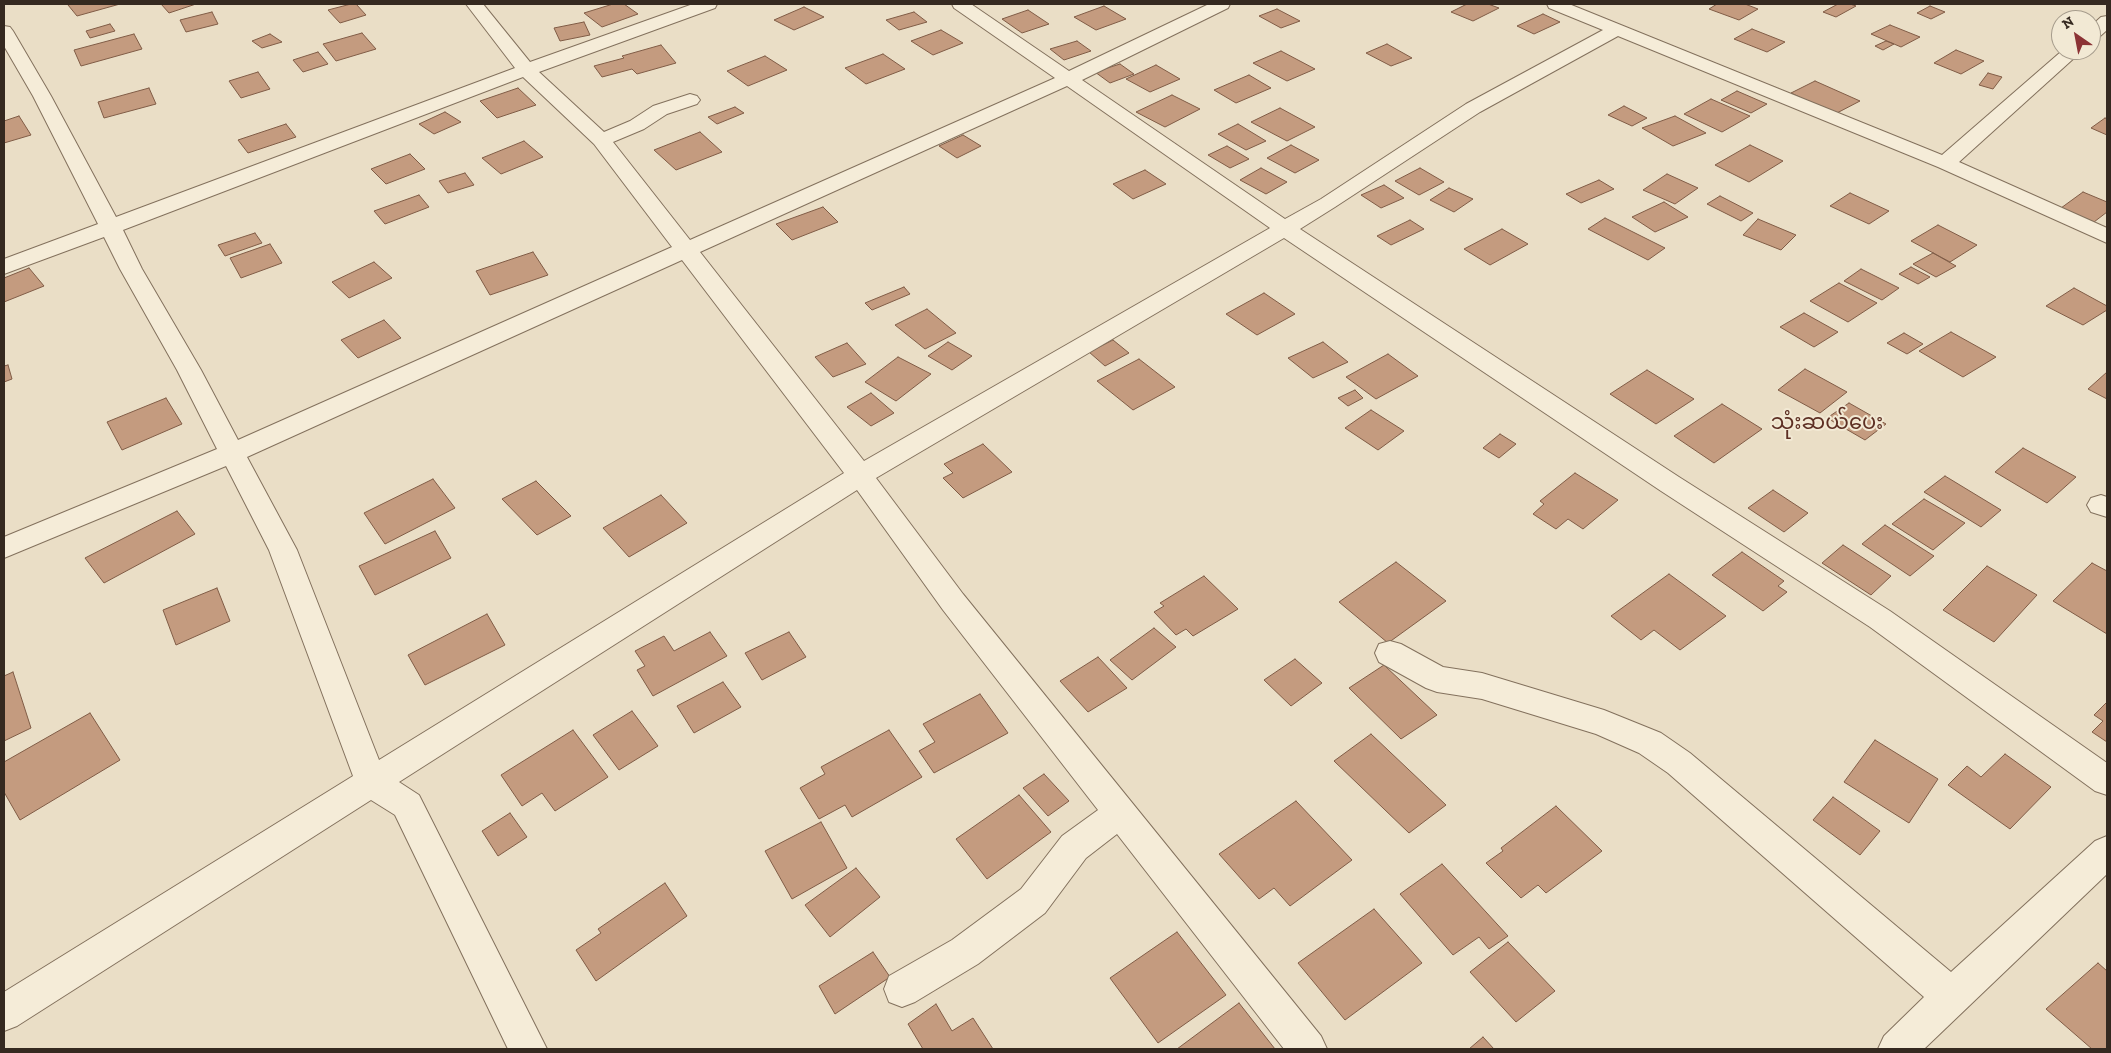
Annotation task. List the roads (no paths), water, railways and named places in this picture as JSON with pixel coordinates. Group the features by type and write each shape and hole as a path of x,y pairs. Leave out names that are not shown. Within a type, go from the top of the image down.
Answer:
{"street":[{"path":"474,4 526,70 601,140 860,475 953,602 1308,1049"},
{"path":"4,267 526,70 709,4"},
{"path":"960,4 1284,228 1661,478 1880,620 2107,781"},
{"path":"4,548 232,454 1068,79 1222,4"},
{"path":"1555,4 1944,163 2107,236"},
{"path":"4,1013 860,475 1328,203 1473,108 1616,30"},
{"path":"4,31 42,96 131,269 189,370 283,550 371,782 407,805 528,1049"},
{"path":"1944,163 2062,60"},
{"path":"601,140 636,125 660,110 690,100"},
{"path":"1390,653 1436,679 1482,686 1604,723 1650,744 1679,763 1951,996"},
{"path":"902,989 965,952 1033,901 1074,847 1121,812"},
{"path":"1897,1049 1951,996 2107,852"}],"district":[{"name":"သုံးဆယ်ပေး","path":"1827,423"}]}
